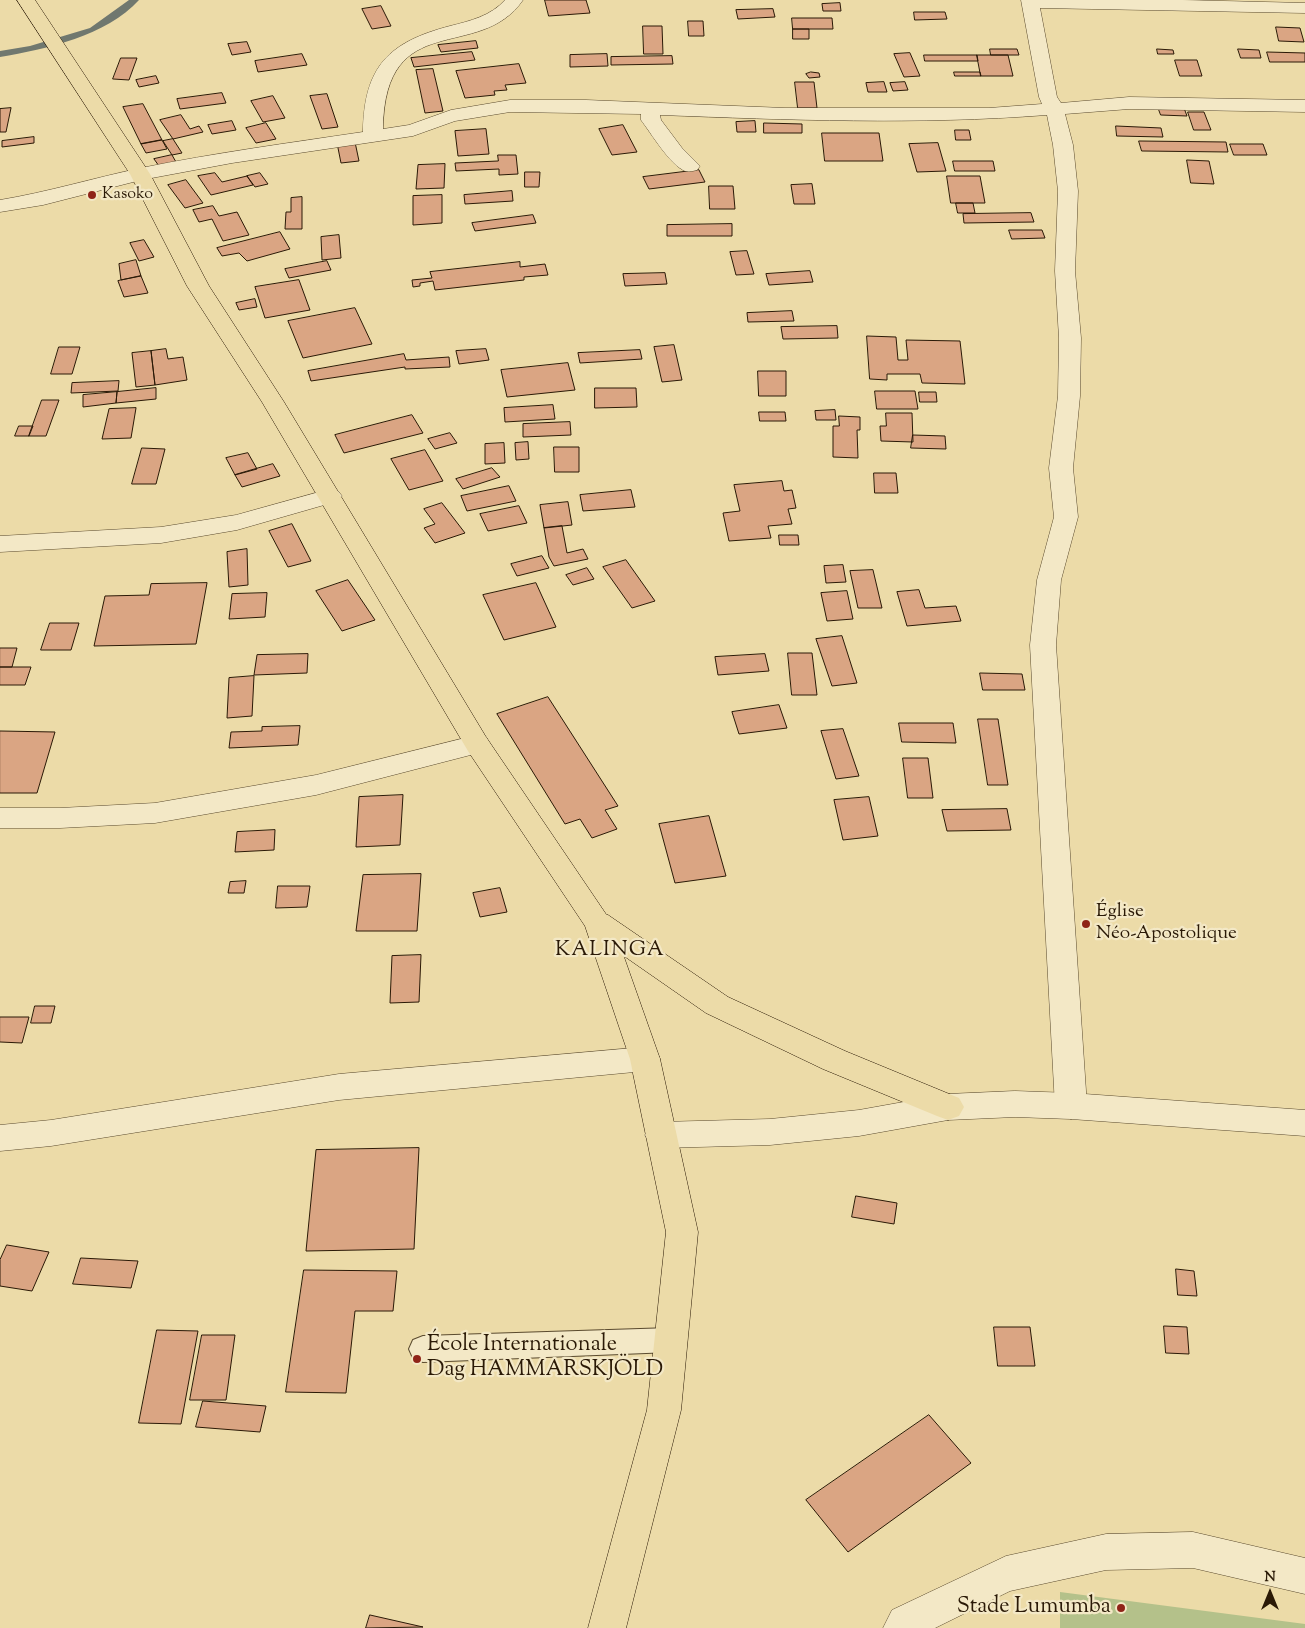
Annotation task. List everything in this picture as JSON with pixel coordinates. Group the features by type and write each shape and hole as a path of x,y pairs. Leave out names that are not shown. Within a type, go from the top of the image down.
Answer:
{"main road":[{"path":"26,0 140,174 198,286 264,387 477,744 598,923 644,1059 682,1232 664,1410 607,1628"},
{"path":"598,923 717,1005 834,1060 948,1107"}],"street":[{"path":"373,135 372,118 382,81 396,56 429,37 486,22 508,9 514,0"},
{"path":"1071,1106 1043,645 1049,580 1066,518 1061,468 1069,396 1070,338 1065,271 1068,191 1063,145 1055,110 1048,97 1030,1 1305,8"},
{"path":"0,206 43,199 140,174 232,157 413,130 450,116 510,106 552,105 785,114 989,114 1129,103 1305,106"},
{"path":"650,109 651,120 675,152 690,166"},
{"path":"0,544 160,535 237,522 330,496"},
{"path":"0,818 60,818 155,813 316,785 477,744"},
{"path":"0,1138 51,1133 338,1087 644,1059"},
{"path":"661,1134 770,1132 859,1123 948,1107 1015,1104 1305,1122"},
{"path":"902,1628 906,1623 1006,1574 1106,1552 1193,1550 1305,1576"}],"lane":[{"path":"423,1349 671,1340"}],"green space":[{"name":"Stade Lumumba","path":"1060,1592 1305,1624 1305,1628 1060,1628"}],"building":[{"path":"545,0 586,0 590,13 549,16"},
{"path":"840,3 841,11 823,11 822,4"},
{"path":"381,6 391,26 372,29 362,9"},
{"path":"773,9 775,17 738,19 736,10"},
{"path":"914,12 945,12 947,19 915,20"},
{"path":"792,18 832,18 833,29 793,29"},
{"path":"688,21 703,21 704,36 689,36"},
{"path":"643,26 662,26 663,54 644,54"},
{"path":"1276,27 1300,28 1304,42 1279,41"},
{"path":"793,29 809,29 809,39 793,39"},
{"path":"476,41 478,48 441,52 438,45"},
{"path":"247,42 251,52 232,55 228,44"},
{"path":"990,49 1017,49 1019,55 991,55"},
{"path":"1157,49 1173,50 1174,54 1158,54"},
{"path":"1238,49 1259,50 1261,58 1241,58"},
{"path":"472,52 475,60 414,67 411,58"},
{"path":"1267,52 1305,53 1305,62 1270,62"},
{"path":"910,53 920,76 904,77 894,54"},
{"path":"302,54 307,65 258,72 255,61"},
{"path":"607,54 608,66 570,67 570,55"},
{"path":"924,55 977,55 978,61 925,61"},
{"path":"977,55 1008,55 1013,76 981,76"},
{"path":"672,56 673,64 611,65 611,57"},
{"path":"121,58 137,58 129,80 113,79"},
{"path":"1175,60 1197,60 1202,76 1180,76"},
{"path":"519,64 526,83 505,85 507,90 494,91 495,95 465,98 456,71"},
{"path":"433,69 443,111 425,113 416,70"},
{"path":"811,72 819,73 820,77 809,78 806,74"},
{"path":"954,72 980,72 981,76 955,76"},
{"path":"156,76 159,83 139,87 136,80"},
{"path":"795,82 814,82 817,108 798,108"},
{"path":"884,82 887,92 868,92 866,83"},
{"path":"905,82 908,90 893,91 890,83"},
{"path":"222,93 226,103 180,109 177,99"},
{"path":"327,94 338,127 322,129 310,96"},
{"path":"273,96 285,118 263,122 251,101"},
{"path":"143,104 162,140 141,144 123,107"},
{"path":"1158,107 1184,108 1187,116 1161,115"},
{"path":"11,108 6,132 0,132 0,109"},
{"path":"1188,112 1204,112 1211,130 1194,130"},
{"path":"181,115 190,129 199,126 203,132 173,139 160,120"},
{"path":"232,121 236,130 212,134 208,125"},
{"path":"755,121 756,132 737,132 736,122"},
{"path":"266,123 276,139 256,143 246,128"},
{"path":"764,123 802,124 802,133 764,133"},
{"path":"623,125 637,152 612,155 599,129"},
{"path":"1116,126 1161,128 1163,137 1117,136"},
{"path":"486,129 489,154 458,156 455,131"},
{"path":"955,130 969,130 971,140 956,140"},
{"path":"822,133 879,133 883,161 825,161"},
{"path":"34,137 34,143 2,147 2,141"},
{"path":"173,139 182,153 172,155 163,141"},
{"path":"162,140 167,149 146,153 141,144"},
{"path":"1139,141 1226,142 1228,152 1142,151"},
{"path":"355,142 359,161 341,163 337,143"},
{"path":"938,143 946,171 917,172 909,144"},
{"path":"1230,144 1263,144 1267,155 1234,155"},
{"path":"172,155 176,162 159,166 154,159"},
{"path":"498,155 516,155 518,174 499,175 499,169 456,171 455,163 498,161"},
{"path":"1187,160 1209,161 1214,184 1191,183"},
{"path":"953,161 993,161 995,171 955,171"},
{"path":"445,164 444,188 416,189 418,165"},
{"path":"699,170 705,182 649,189 643,177"},
{"path":"525,172 540,172 539,187 525,187"},
{"path":"215,173 222,182 247,176 253,185 211,195 198,176"},
{"path":"260,173 268,184 255,187 247,176"},
{"path":"947,176 980,176 985,203 951,203"},
{"path":"186,180 203,203 185,208 168,185"},
{"path":"812,184 815,204 794,204 791,185"},
{"path":"709,186 733,186 735,209 710,209"},
{"path":"512,191 513,201 465,204 464,195"},
{"path":"442,195 442,223 413,225 413,196"},
{"path":"302,197 302,229 285,229 286,212 291,212 291,198"},
{"path":"956,203 973,203 975,213 958,213"},
{"path":"213,206 219,216 237,212 249,235 223,241 212,219 199,222 193,210"},
{"path":"1031,213 1034,222 964,223 963,214"},
{"path":"533,215 536,223 475,231 472,223"},
{"path":"732,224 732,236 667,236 667,225"},
{"path":"1009,230 1042,230 1045,238 1012,239"},
{"path":"280,232 290,249 247,261 239,253 222,256 217,248"},
{"path":"339,235 341,258 322,260 321,237"},
{"path":"144,240 154,257 139,261 130,243"},
{"path":"747,251 754,274 736,275 730,252"},
{"path":"136,260 141,276 121,280 119,264"},
{"path":"327,261 331,270 289,278 285,269"},
{"path":"520,262 520,267 545,264 548,275 524,277 524,280 435,290 433,281 420,283 420,286 413,287 412,280 432,278 430,272"},
{"path":"810,271 813,282 769,285 766,274"},
{"path":"665,273 667,284 625,286 623,274"},
{"path":"141,276 148,293 124,297 118,281"},
{"path":"299,280 310,310 265,318 255,287"},
{"path":"255,299 257,307 239,310 236,303"},
{"path":"355,308 372,344 303,358 288,321"},
{"path":"792,311 794,321 748,322 747,313"},
{"path":"837,326 838,338 783,339 781,327"},
{"path":"867,336 896,337 898,360 908,360 906,340 960,341 965,384 922,383 920,374 887,374 887,380 870,379"},
{"path":"674,345 682,380 662,382 654,347"},
{"path":"59,347 80,347 72,374 51,374"},
{"path":"166,349 168,359 183,357 187,380 155,385 151,351"},
{"path":"486,349 489,360 459,364 456,351"},
{"path":"640,350 642,359 580,363 578,353"},
{"path":"151,351 155,385 136,387 132,353"},
{"path":"404,354 406,360 449,357 450,367 405,369 405,367 311,381 308,371"},
{"path":"568,363 575,390 507,397 501,370"},
{"path":"758,371 786,371 786,396 759,396"},
{"path":"119,381 118,391 71,393 72,383"},
{"path":"156,388 156,399 116,403 117,392"},
{"path":"595,388 636,388 637,407 595,408"},
{"path":"875,391 915,391 918,409 877,409"},
{"path":"117,392 116,403 83,407 83,395"},
{"path":"919,392 936,392 937,402 920,402"},
{"path":"42,400 59,400 46,436 29,436"},
{"path":"553,405 555,419 505,422 504,408"},
{"path":"136,408 131,438 102,439 109,409"},
{"path":"835,410 836,420 816,420 815,411"},
{"path":"759,412 785,412 786,421 760,421"},
{"path":"886,413 912,413 913,442 881,441 880,426 886,426"},
{"path":"412,415 423,433 344,453 335,435"},
{"path":"839,416 860,417 860,430 857,430 858,458 833,457 833,426 839,426"},
{"path":"570,422 571,435 523,437 523,424"},
{"path":"19,426 33,426 29,436 15,436"},
{"path":"450,433 457,443 435,449 428,439"},
{"path":"913,435 945,436 946,449 911,448"},
{"path":"528,442 529,459 516,460 515,443"},
{"path":"504,443 505,463 485,464 485,444"},
{"path":"554,447 579,447 579,472 555,472"},
{"path":"142,448 165,449 156,484 132,484"},
{"path":"425,450 443,481 409,490 391,459"},
{"path":"248,453 257,469 235,475 226,458"},
{"path":"273,464 280,476 242,487 235,475"},
{"path":"492,468 500,477 463,489 456,479"},
{"path":"874,473 896,473 898,493 875,493"},
{"path":"782,481 784,491 792,490 796,508 788,509 792,524 768,526 771,538 729,541 723,513 740,511 734,485"},
{"path":"509,486 516,501 467,511 461,496"},
{"path":"631,490 635,507 583,511 580,495"},
{"path":"568,502 572,525 544,528 540,505"},
{"path":"442,503 465,533 435,543 424,528 435,524 424,509"},
{"path":"519,506 527,523 488,531 480,514"},
{"path":"292,524 311,561 288,567 269,531"},
{"path":"562,526 567,553 583,549 588,559 554,566 549,557 544,528"},
{"path":"779,535 798,535 799,545 780,545"},
{"path":"247,549 248,585 229,587 227,552"},
{"path":"542,556 549,568 517,576 511,564"},
{"path":"626,560 655,601 632,608 603,567"},
{"path":"843,565 846,582 826,583 824,566"},
{"path":"587,568 594,579 573,585 566,575"},
{"path":"873,570 882,608 858,608 850,571"},
{"path":"348,580 375,620 342,631 316,591"},
{"path":"207,583 196,644 94,646 105,596 149,595 151,584"},
{"path":"536,583 556,627 504,640 483,595"},
{"path":"919,590 925,608 956,606 961,621 907,626 897,592"},
{"path":"847,591 853,619 827,621 821,593"},
{"path":"267,593 265,617 229,619 232,594"},
{"path":"50,623 79,623 71,650 41,650"},
{"path":"842,636 857,683 832,686 816,639"},
{"path":"0,648 17,648 12,667 0,667"},
{"path":"788,653 812,653 817,695 792,695"},
{"path":"308,654 307,673 254,675 257,655"},
{"path":"765,654 769,671 718,675 715,657"},
{"path":"0,667 31,667 25,685 0,685"},
{"path":"980,673 1022,674 1025,690 983,690"},
{"path":"254,676 252,716 227,718 229,678"},
{"path":"548,697 618,806 605,810 617,829 592,838 580,819 565,824 497,714"},
{"path":"779,705 787,728 739,734 732,712"},
{"path":"978,719 998,719 1008,785 988,785"},
{"path":"899,723 953,723 956,743 902,742"},
{"path":"300,726 298,745 229,748 231,732 262,731 262,727"},
{"path":"843,729 859,776 836,779 821,731"},
{"path":"0,731 55,732 37,793 0,793"},
{"path":"903,758 928,758 933,798 908,798"},
{"path":"403,795 400,845 356,847 359,797"},
{"path":"869,797 878,836 843,840 834,800"},
{"path":"1007,809 1011,830 947,831 942,810"},
{"path":"709,816 726,876 675,883 659,824"},
{"path":"275,830 274,850 235,852 237,832"},
{"path":"421,874 417,931 356,931 363,875"},
{"path":"246,881 244,893 228,893 230,882"},
{"path":"278,886 310,886 307,907 276,908"},
{"path":"500,888 507,912 480,917 473,893"},
{"path":"421,955 419,1002 390,1003 392,956"},
{"path":"35,1006 55,1006 51,1023 31,1023"},
{"path":"0,1017 29,1017 22,1043 0,1042"},
{"path":"419,1148 414,1249 306,1251 316,1150"},
{"path":"856,1196 897,1203 894,1224 852,1217"},
{"path":"7,1245 49,1252 32,1291 0,1286 0,1260"},
{"path":"81,1258 138,1261 131,1288 73,1284"},
{"path":"1176,1269 1194,1271 1197,1296 1178,1295"},
{"path":"304,1270 397,1271 393,1311 355,1311 346,1393 286,1392"},
{"path":"1164,1326 1187,1327 1189,1354 1166,1353"},
{"path":"994,1327 1030,1327 1035,1366 998,1366"},
{"path":"157,1330 198,1331 181,1424 139,1423"},
{"path":"202,1335 235,1335 226,1400 190,1400"},
{"path":"203,1401 266,1406 260,1432 196,1427"},
{"path":"929,1415 971,1463 848,1552 806,1500"},
{"path":"370,1615 423,1627 366,1628"}],"waterway":[{"path":"0,54 31,49 93,30 135,0"}],"place":[{"name":"Kasoko","path":"92,195"},
{"name":"Église Néo-Apostolique","path":"1086,924"},
{"name":"École Internationale Dag HAMMARSKJÖLD","path":"417,1359"},
{"name":"Stade Lumumba","path":"1121,1608"}],"district":[{"name":"KALINGA","path":"610,951"}]}
